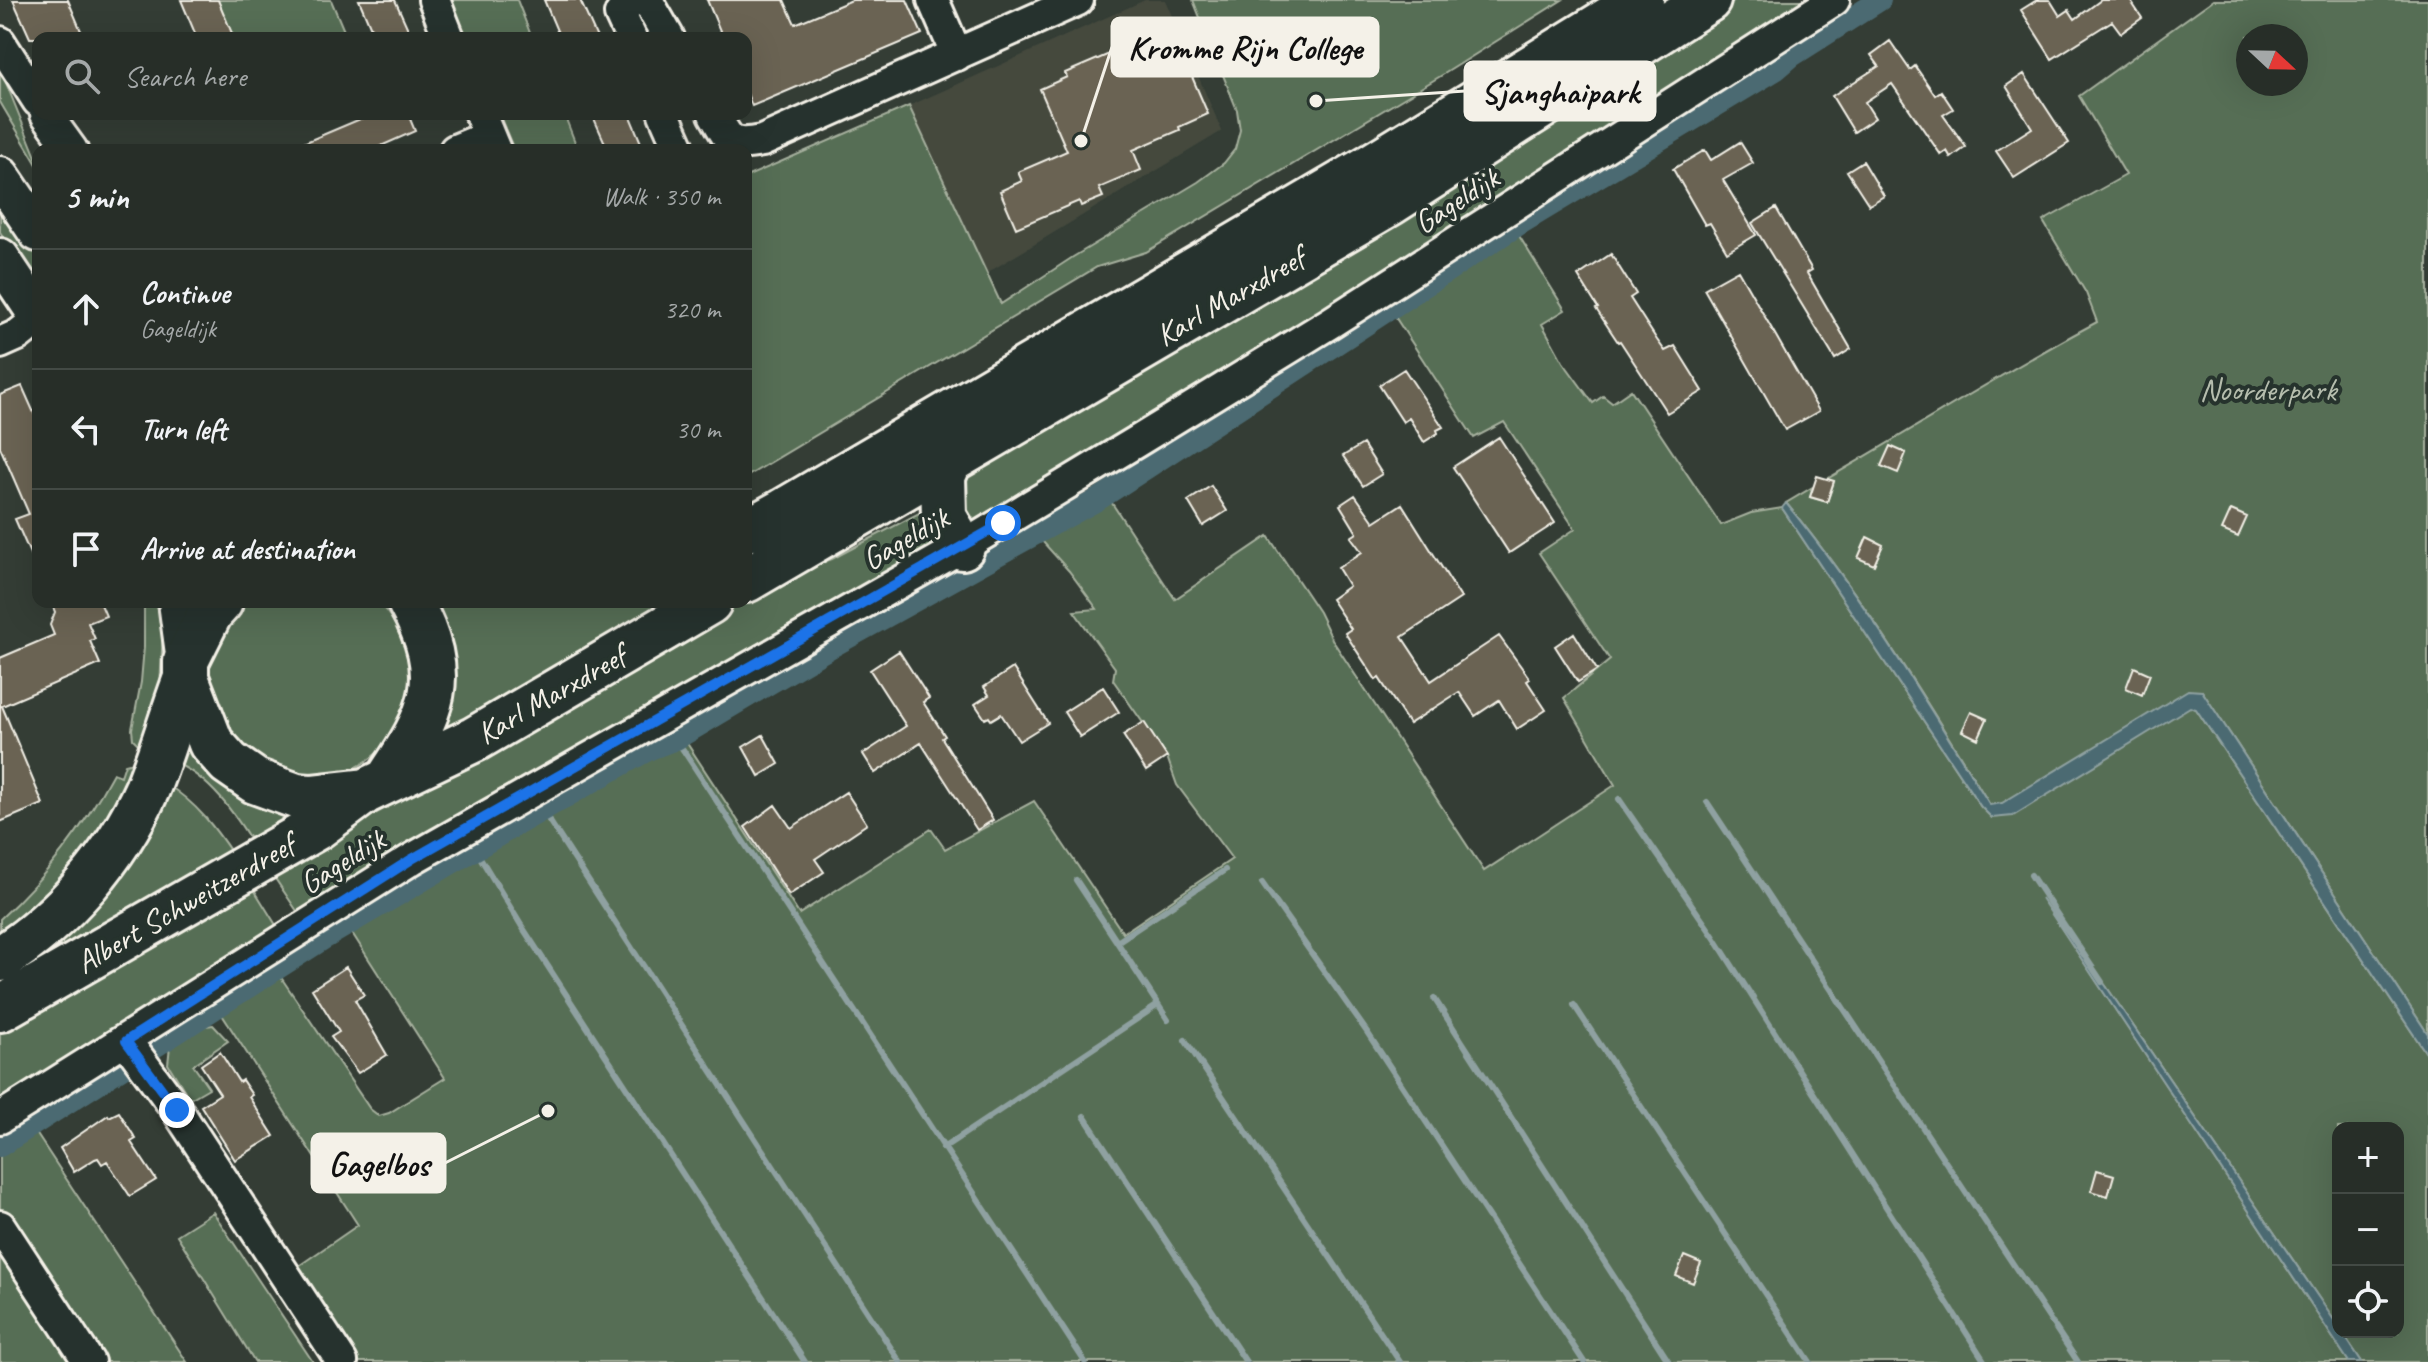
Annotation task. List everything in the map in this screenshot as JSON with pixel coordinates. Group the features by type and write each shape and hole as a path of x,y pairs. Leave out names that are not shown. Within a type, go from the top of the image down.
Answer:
{"highway":[{"name":"Karl Marxdreef","path":"752,526 784,511 1370,167 1641,0"},
{"name":"Karl Marxdreef","path":"752,576 1390,203 1708,0"},
{"path":"951,458 943,476 953,532"},
{"path":"874,503 912,503 953,532"},
{"name":"Albert Schweitzerdreef","path":"0,959 52,920 84,887 127,828 147,788 186,670 215,608"},
{"path":"186,670 211,743 229,763 248,776 274,789 311,797 377,784 416,738 430,707 434,676 430,645 413,608"},
{"name":"Karl Marxdreef","path":"377,784 475,739 699,608"},
{"name":"Albert Schweitzerdreef","path":"0,1009 317,827 377,784"}],"main road":[{"path":"0,176 32,223"},
{"path":"0,258 32,308"},
{"path":"179,608 186,670"}],"street":[{"path":"434,0 447,32"},
{"path":"628,32 620,14 633,0"},
{"path":"647,0 666,32"},
{"path":"933,0 957,55"},
{"path":"746,144 762,141 1078,0"},
{"name":"Gageldijk","path":"0,1118 412,859 953,532 1343,315 1834,0"},
{"path":"0,42 32,92"},
{"path":"50,120 68,144"},
{"path":"667,120 677,144"},
{"path":"718,120 728,138 739,144"},
{"path":"467,144 488,133"},
{"path":"0,343 18,335 32,322"},
{"path":"126,1041 177,1110 342,1362"},
{"path":"0,1226 89,1362"}],"shaded area":[{"path":"1145,0 1165,0 1222,131 987,273 909,106"}],"green space":[{"path":"205,0 331,0 344,32 218,32"},
{"path":"451,0 517,0 530,32 464,32"},
{"path":"1193,0 1562,0 1146,252 1097,267 752,473 752,174 909,106 1001,304 1224,163 1235,149 1240,130 1237,110"},
{"path":"1735,0 1819,0 982,524 962,521 964,467 1621,74"},
{"name":"Noorderpark","path":"2213,0 2428,0 2428,1034 2202,691 2001,804 1990,805 1867,612 1786,503 1813,487 1810,497 1827,502 1834,482 1827,479 2097,322 2086,293 2043,221 2126,175 2079,96"},
{"path":"0,68 32,147 32,156 0,102"},
{"path":"502,120 566,120 576,144 512,144"},
{"path":"0,193 32,240 32,279 0,232"},
{"path":"1513,226 1565,310 1542,324 1563,362 1593,403 1603,396 1612,403 1631,390 1721,525 1751,513 1782,508 1981,807 1992,818 2190,706 2196,709 2428,1056 2428,1362 2362,1362 2346,1338 2404,1338 2404,1122 2332,1122 2332,1317 2106,986 2052,914 2349,1362 328,1362 287,1274 358,1225 217,1007 276,970 370,1109 379,1116 445,1078 345,922 470,843 677,728 799,914 931,829 945,849 1034,801 1123,933 1232,859 1177,785 1167,757 1113,680 1115,668 1074,611 1097,609 1069,571 1033,531 1102,488 1175,599 1268,536 1484,871 1615,785 1564,698 1610,660 1539,553 1575,529 1504,422 1474,438 1388,306"},
{"path":"919,513 930,517 940,549 301,917 270,871 377,813 726,608 752,608 752,592 775,579 832,559"},
{"path":"144,608 162,608 160,687 140,746 133,739 132,729 144,647"},
{"path":"238,608 383,608 401,635 409,667 407,699 396,728 378,752 352,769 321,777 285,774 232,739 210,682 211,659 230,618"},
{"path":"434,608 675,608 443,731 452,699 447,650"},
{"path":"180,732 311,813 255,847 210,787 173,762"},
{"path":"125,764 139,766 93,855 0,943 0,919 63,851 113,773 121,776"},
{"path":"166,784 205,817 235,858 0,997 0,980"},
{"path":"250,883 279,930 0,1103 0,1027"},
{"path":"213,1025 228,1041 193,1065 209,1088 190,1099 168,1064 170,1046 199,1027"},
{"path":"32,1127 187,1362 0,1362 0,1148"},
{"path":"213,1212 313,1362 255,1362 177,1235"}],"water":[{"path":"1786,503 1868,612 1990,805 2002,803 2188,690 2202,691 2428,1034 2428,1056 2196,709 2190,707 2013,816 1992,818 1981,807 1782,508"},
{"path":"2041,898 2106,986 2332,1317 2332,1336"},
{"path":"2333,1338 2346,1338 2362,1362 2349,1362"}],"building":[{"path":"13,0 68,0 81,32 32,32 30,38"},
{"path":"181,0 218,0 231,32 194,32"},
{"path":"359,0 395,0 409,32 372,32"},
{"path":"544,0 580,0 594,32 557,32"},
{"path":"707,0 784,0 795,24 852,0 907,0 922,34 752,106 752,32 720,32"},
{"path":"2037,0 2050,0 2060,16 2069,10 2075,19 2101,0 2130,0 2142,18 2121,33 2112,21 2052,59 2021,10"},
{"path":"1175,37 1208,114 1133,150 1141,170 1099,188 1103,197 1081,206 1079,201 1016,228 1000,191 1022,181 1018,172 1067,151 1040,89 1067,77 1065,73 1142,40 1146,50"},
{"path":"1890,41 1910,70 1915,66 1935,95 1941,91 1953,109 1943,115 1966,147 1951,158 1947,151 1941,155 1892,84 1865,102 1875,118 1854,132 1832,96 1879,66 1871,55"},
{"path":"2024,74 2069,143 2014,178 1996,151 2032,128 2006,86"},
{"path":"358,120 410,120 415,131 386,144 301,144"},
{"path":"595,120 632,120 642,144 605,144"},
{"path":"1740,142 1753,163 1723,180 1756,235 1727,252 1710,223 1705,225 1673,169 1705,150 1711,160"},
{"path":"1863,161 1884,196 1869,205 1847,171"},
{"path":"1776,208 1812,270 1807,273 1851,349 1835,359 1752,223"},
{"path":"1611,254 1636,294 1630,298 1657,340 1665,351 1675,346 1703,391 1667,413 1596,309 1578,276"},
{"path":"1738,270 1819,411 1785,430 1704,289"},
{"path":"1404,369 1443,427 1424,442 1409,418 1403,422 1379,385"},
{"path":"22,386 32,408 32,558 15,519 29,514 0,447 0,395"},
{"path":"1499,437 1555,523 1509,553 1453,467"},
{"path":"1363,444 1382,474 1363,486 1343,456"},
{"path":"1890,446 1906,453 1898,473 1881,466"},
{"path":"1817,476 1834,481 1827,502 1810,497"},
{"path":"1211,486 1227,511 1203,526 1188,501"},
{"path":"1355,495 1374,522 1402,504 1461,598 1402,637 1431,681 1499,636 1530,679 1527,681 1546,710 1517,729 1499,700 1475,716 1459,692 1409,724 1345,633 1351,629 1331,599 1349,586 1338,568 1362,552 1351,537 1357,533 1340,505"},
{"path":"2231,510 2247,517 2238,537 2222,530"},
{"path":"1867,537 1883,545 1874,565 1858,558"},
{"path":"53,608 103,608 106,616 88,623 95,639 90,641 100,664 2,706 43,804 0,822 0,658 54,635 50,625"},
{"path":"1574,633 1597,670 1578,682 1555,646"},
{"path":"899,651 929,698 923,702 945,736 942,738 993,820 977,830 921,743 875,773 863,754 906,726 870,670"},
{"path":"2134,667 2150,674 2142,695 2126,688"},
{"path":"1013,668 1048,723 1019,741 1001,714 991,720 989,717 985,719 975,704 989,695 984,687"},
{"path":"1103,687 1119,712 1080,737 1064,712"},
{"path":"1971,712 1987,719 1978,739 1962,731"},
{"path":"1144,722 1167,757 1146,771 1123,735"},
{"path":"763,735 779,764 759,776 743,747"},
{"path":"846,792 867,824 815,859 824,872 789,895 745,827 775,805 791,828"},
{"path":"346,967 364,995 355,1000 387,1055 358,1073 331,1037 339,1032 312,989"},
{"path":"220,1052 239,1082 242,1080 252,1095 249,1097 274,1136 235,1160 201,1106 220,1094 201,1065"},
{"path":"119,1112 136,1139 131,1142 156,1180 130,1196 107,1161 102,1164 98,1158 95,1159 74,1172 60,1148 108,1115"},
{"path":"2097,1170 2114,1175 2108,1196 2091,1191"},
{"path":"1684,1256 1701,1263 1693,1283 1676,1276"}],"waterway":[{"path":"0,1146 325,938 518,824 650,749 676,739 831,647 1099,499 1518,225 1777,69 1792,56 1880,0"},
{"path":"676,739 1085,1362"},
{"path":"1619,799 1714,937 1985,1362"},
{"path":"1707,802 2078,1362"},
{"path":"543,811 900,1362"},
{"path":"475,849 521,925 805,1362"},
{"path":"1076,880 1117,942 1225,870"},
{"path":"2031,875 2102,982"},
{"path":"1262,883 1367,1032 1584,1362"},
{"path":"1117,942 1168,1020"},
{"path":"1434,998 1669,1362"},
{"path":"943,1148 1158,1005"},
{"path":"1574,1005 1810,1362"},
{"path":"1185,1040 1400,1362"},
{"path":"1084,1116 1246,1362"}],"place":[{"name":"Sjanghaipark","path":"1316,101"},
{"name":"Kromme Rijn College","path":"1081,141"},
{"name":"Gagelbos","path":"548,1111"}],"route":[{"path":"177,1110 126,1041 412,859 1003,523"}]}
